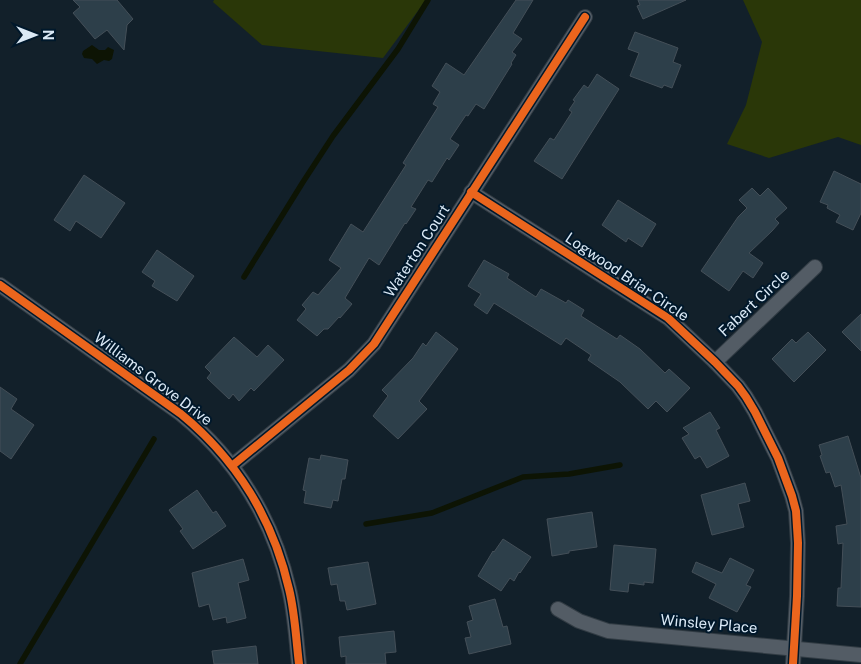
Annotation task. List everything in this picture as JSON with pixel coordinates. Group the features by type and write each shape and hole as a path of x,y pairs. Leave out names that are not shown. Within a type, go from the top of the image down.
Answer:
{"street":[{"name":"Waterton Court","path":"233,465 338,380 374,344 585,16"},
{"name":"Logwood Briar Circle","path":"472,192 676,324 738,386 755,412 778,458 796,511 798,543 793,664"},
{"name":"Fabert Circle","path":"715,362 815,267"},
{"name":"Williams Grove Drive","path":"0,286 181,414 208,438 233,465 259,509 278,550 290,590 299,664"},
{"name":"Winsley Place","path":"558,609 579,621 608,631 861,655"}],"green space":[{"path":"214,0 426,0 383,58 262,45 213,2"},
{"path":"743,0 861,0 861,145 838,137 769,158 727,144 746,105 762,42"}],"shaded area":[{"path":"92,45 99,50 105,50 108,47 114,50 112,59 109,61 104,60 97,64 92,59 84,58 83,51"}],"building":[{"path":"73,0 117,0 133,19 127,25 124,50 107,30 95,39 73,13 80,7"},
{"path":"516,0 533,0 513,33 522,39 512,52 516,55 512,64 484,109 476,104 450,139 459,145 449,160 447,158 432,182 428,180 411,207 416,209 379,265 369,258 345,298 352,304 328,329 324,329 317,336 297,320 306,309 302,305 313,292 318,295 341,268 329,260 351,224 363,232 406,165 403,163 438,107 433,104 440,92 432,86 446,63 464,75"},
{"path":"638,0 686,0 643,19 637,6 640,5"},
{"path":"635,32 678,48 673,62 681,65 672,88 664,85 662,88 630,76 639,53 628,49"},
{"path":"597,74 619,89 562,179 534,161 550,138 554,140 572,112 569,110 575,101 573,100 584,85 588,88"},
{"path":"834,171 861,184 861,213 853,230 836,222 840,215 827,208 828,205 820,202"},
{"path":"84,175 125,203 101,238 76,221 70,231 54,220"},
{"path":"752,188 760,196 768,188 787,208 775,219 779,223 749,253 763,263 753,278 743,271 729,291 701,271 738,217 747,208 739,200"},
{"path":"618,200 656,224 642,247 628,238 626,242 602,225"},
{"path":"157,250 194,276 177,301 152,286 155,281 142,272"},
{"path":"484,260 509,274 507,278 536,297 541,289 566,303 568,300 584,310 581,316 617,339 620,335 640,349 665,373 669,369 690,388 667,412 656,401 648,409 620,382 588,360 591,355 566,338 561,345 494,303 487,314 474,305 481,294 468,286"},
{"path":"861,314 861,351 842,332"},
{"path":"436,332 458,349 419,401 427,409 398,439 373,416 388,396 382,390 413,358 423,343 426,346"},
{"path":"808,332 826,350 794,382 772,359 792,339 796,343"},
{"path":"234,337 257,357 268,345 284,360 254,391 251,388 239,401 233,394 229,399 207,378 211,373 205,367"},
{"path":"0,387 17,399 11,409 34,425 11,459 0,451"},
{"path":"710,412 720,428 716,430 729,456 707,468 700,456 695,459 682,438 689,434 683,428"},
{"path":"848,436 861,478 861,607 837,606 838,588 841,588 843,543 838,544 836,526 847,524 841,485 835,487 830,472 826,473 820,456 822,455 819,445"},
{"path":"321,455 348,460 345,479 342,479 338,501 333,500 331,508 304,503 306,491 303,490 309,458 320,460"},
{"path":"745,483 750,501 738,504 744,527 712,535 701,495"},
{"path":"197,490 213,513 216,511 226,526 193,549 180,531 183,529 169,510"},
{"path":"592,512 597,547 569,551 569,553 552,556 547,519"},
{"path":"503,539 531,557 514,581 510,578 501,591 478,576 493,551"},
{"path":"614,545 656,549 653,583 644,582 644,585 629,583 628,592 610,590"},
{"path":"730,558 754,570 746,585 751,587 737,612 709,598 716,584 692,572 696,562 722,573"},
{"path":"243,559 249,580 238,583 246,618 227,623 226,617 213,620 209,604 199,607 192,573"},
{"path":"368,562 376,604 347,610 345,601 340,601 337,584 331,585 328,568"},
{"path":"495,599 503,627 507,626 511,644 469,654 465,638 471,637 467,622 473,620 469,606"},
{"path":"394,631 396,652 385,653 386,664 346,664 346,656 341,657 339,637"},
{"path":"256,646 258,664 214,664 212,651"}],"waterway":[{"path":"244,277 333,136 398,49 428,0"},
{"path":"20,664 154,439"},
{"path":"366,524 432,513 523,477 569,474 620,465"}],"cycle path":[{"path":"233,465 349,370 374,344 585,17"},
{"path":"471,192 668,318 715,362 746,397 778,458 796,511 798,543 797,596 793,664"},
{"path":"0,285 181,414 219,450 250,492 273,538 282,563 293,607 299,664"}]}
